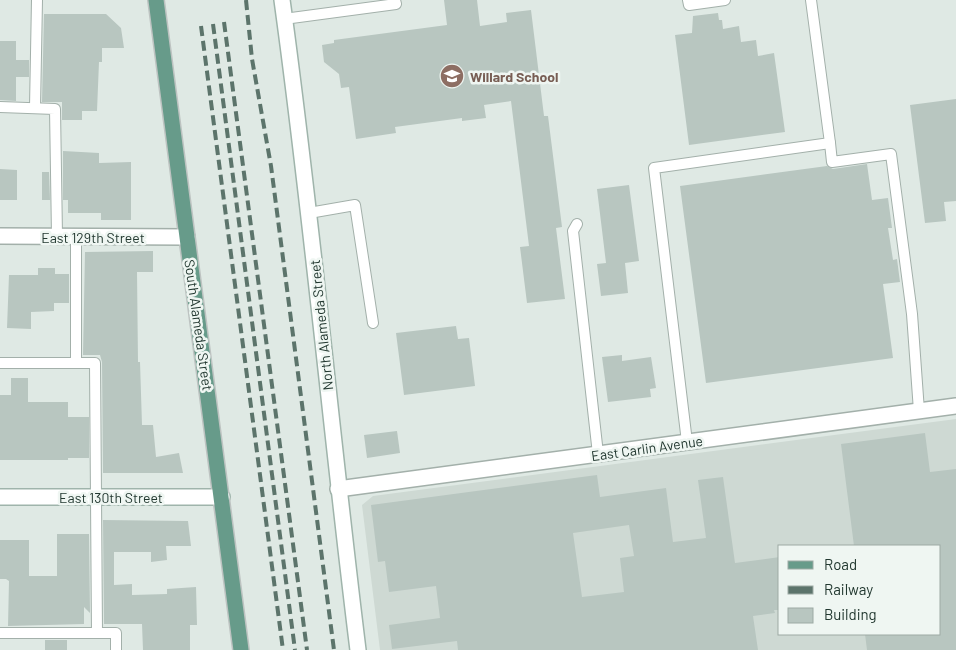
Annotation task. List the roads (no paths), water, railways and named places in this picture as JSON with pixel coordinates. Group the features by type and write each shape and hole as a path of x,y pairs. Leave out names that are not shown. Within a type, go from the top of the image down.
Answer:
{"main road":[{"name":"South Alameda Street","path":"156,0 241,650"}],"street":[{"name":"North Alameda Street","path":"282,0 309,213 338,489 358,650"},
{"name":"East 129th Street","path":"0,236 187,237"},
{"name":"East Carlin Avenue","path":"338,489 956,406"},
{"name":"East 130th Street","path":"0,497 222,497"}],"lane":[{"path":"35,107 37,0"},
{"path":"284,19 396,4 395,0"},
{"path":"688,0 689,5 725,0"},
{"path":"811,0 832,162 891,154 910,304 919,411"},
{"path":"0,108 35,107 55,110 57,236"},
{"path":"687,442 654,168 830,143"},
{"path":"309,213 354,205 373,323"},
{"path":"577,224 572,231 598,454"},
{"path":"76,236 76,363"},
{"path":"0,363 95,364 97,633"},
{"path":"0,633 116,633 116,650"}],"railway":[{"path":"246,0 252,59 271,166 334,650"},
{"path":"224,22 307,650"},
{"path":"213,24 295,650"},
{"path":"201,26 283,650"}],"place":[{"name":"Willard School","path":"452,76"}]}
